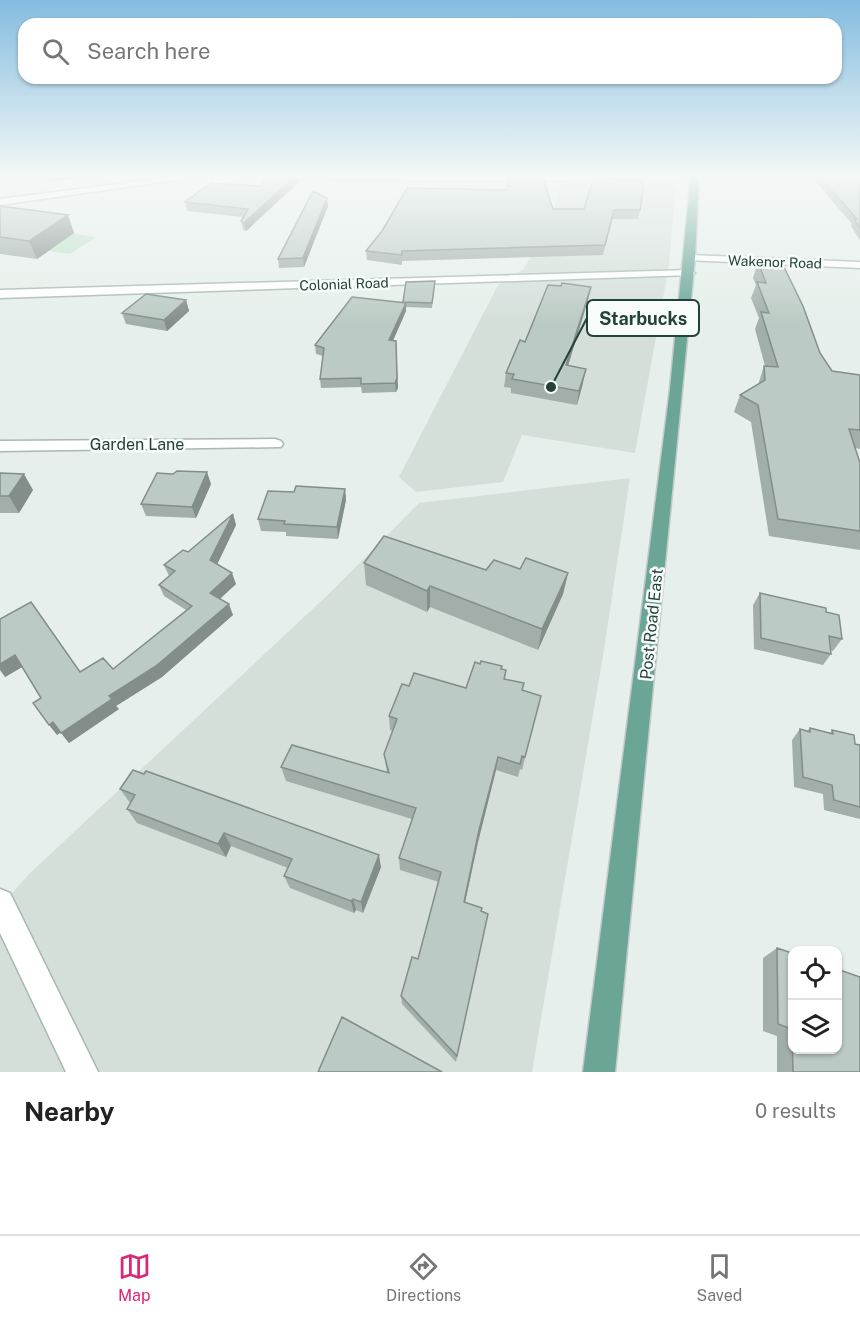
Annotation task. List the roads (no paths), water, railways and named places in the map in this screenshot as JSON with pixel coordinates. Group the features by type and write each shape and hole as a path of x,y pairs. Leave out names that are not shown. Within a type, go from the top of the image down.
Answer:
{"main road":[{"name":"Post Road East","path":"599,1072 692,225"}],"street":[{"name":"Wakenor Road","path":"689,266 860,265"},
{"name":"Colonial Road","path":"0,294 689,266"},
{"name":"Garden Lane","path":"0,446 275,444"},
{"path":"0,903 82,1072"}],"place":[{"name":"Starbucks","path":"551,387"}]}
